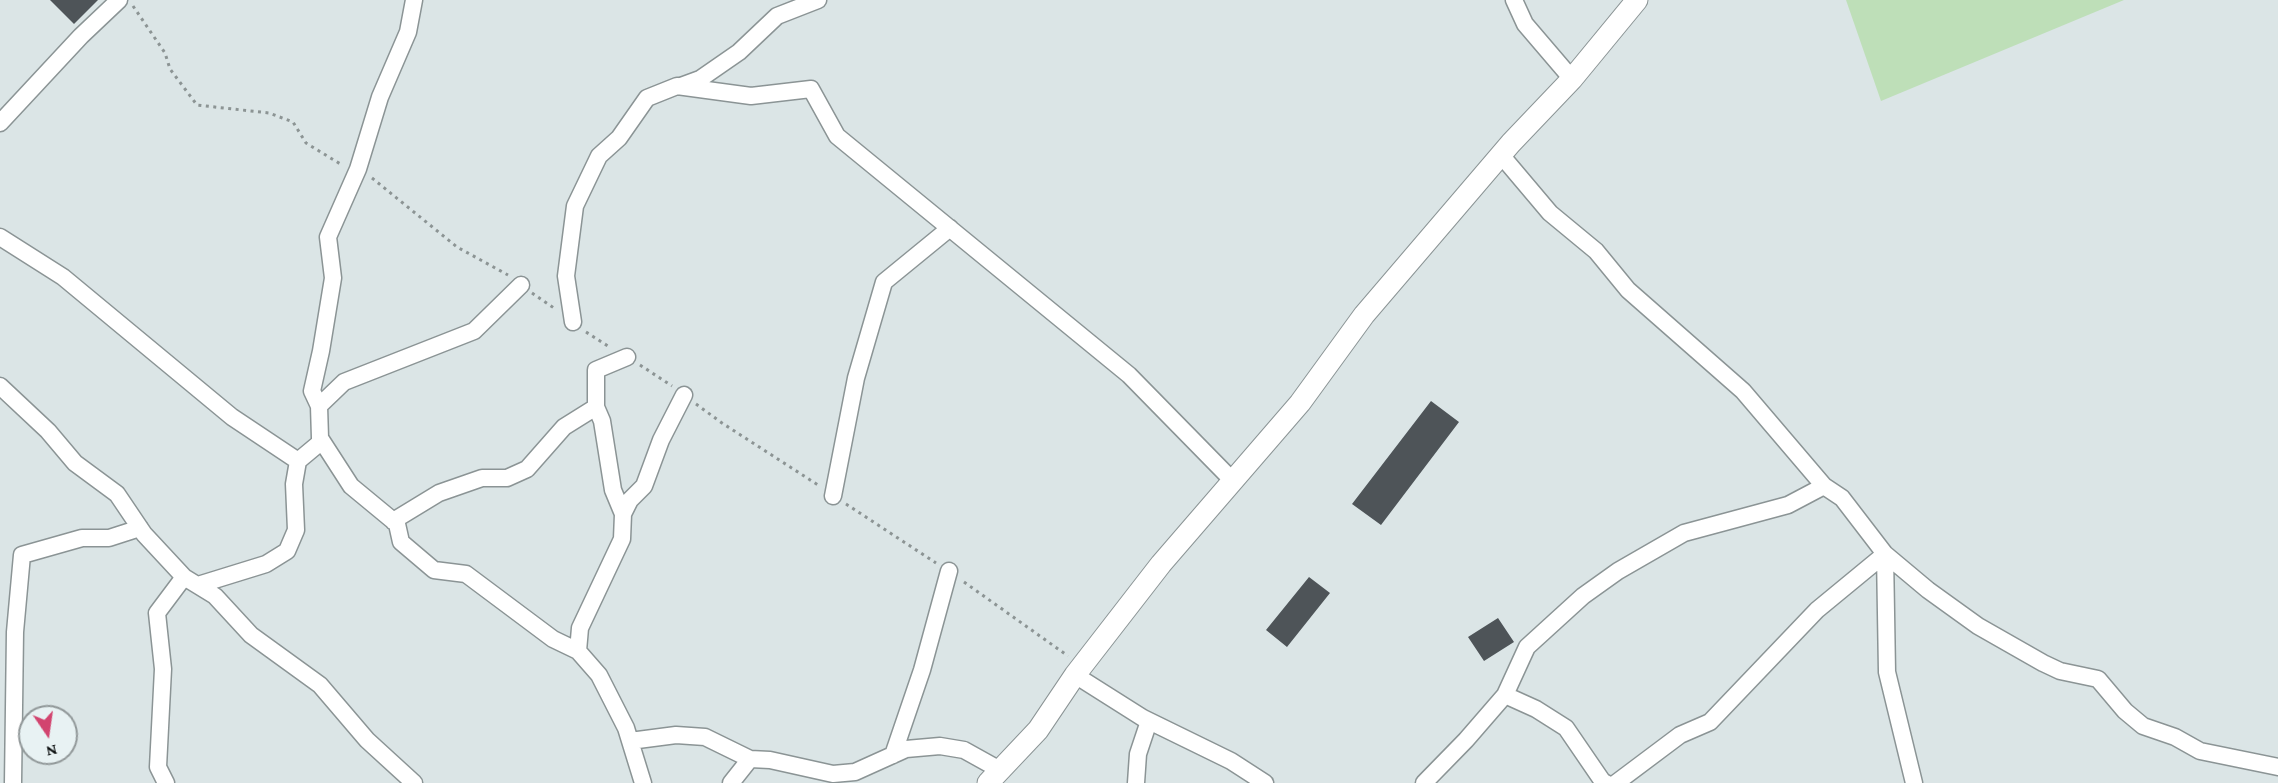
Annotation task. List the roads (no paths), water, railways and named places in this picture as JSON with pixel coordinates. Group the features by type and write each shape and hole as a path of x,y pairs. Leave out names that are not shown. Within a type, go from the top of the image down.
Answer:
{"main road":[{"path":"994,776 1038,730 1078,671 1161,564 1300,403 1364,315 1501,155 1572,79 1636,0"}],"street":[{"path":"0,123 81,36 120,0"},
{"path":"414,0 408,32 380,97 358,169 328,237 333,278 312,391 319,405 322,441 351,486 397,524 400,542 434,570 466,574 553,639 578,651 598,675 626,728 644,783"},
{"path":"573,322 566,276 576,206 599,156 619,138 647,98 700,79 739,52 777,16 818,0"},
{"path":"1514,0 1525,24 1572,79"},
{"path":"681,86 751,96 811,89 837,135 1129,375 1233,481"},
{"path":"1501,155 1550,213 1596,251 1628,290 1743,391 1824,486 1842,498 1885,554 1928,590 1978,626 2060,671 2098,679 2125,711 2143,726 2175,737 2200,751 2278,767"},
{"path":"833,496 856,378 884,282 950,228"},
{"path":"0,237 63,277 232,417 298,461"},
{"path":"319,405 344,382 474,331 521,285"},
{"path":"623,514 612,490 602,421 596,407 596,370 627,357"},
{"path":"0,386 48,431 75,463 117,494 140,528 191,581 215,596 251,635 320,685 367,740 409,781"},
{"path":"578,651 580,628 622,539 623,514 630,500 645,486 661,440 684,394"},
{"path":"393,521 439,493 482,478 507,478 527,469 564,427 596,407"},
{"path":"166,783 158,767 163,669 158,613 191,581 266,564 287,551 296,530 294,484 298,461 322,441"},
{"path":"1424,783 1505,695 1527,647 1583,596 1618,571 1684,533 1788,505 1824,486"},
{"path":"13,783 15,632 22,555 82,538 109,538 140,528"},
{"path":"1616,783 1680,735 1710,722 1817,610 1885,554"},
{"path":"1885,554 1887,672 1914,783"},
{"path":"893,755 922,670 949,571"},
{"path":"1078,671 1149,721 1231,761 1264,783"},
{"path":"1505,695 1566,728 1603,782 1606,783"},
{"path":"1136,783 1138,754 1149,721"},
{"path":"630,741 676,735 705,737 750,759 770,760 833,774 855,772 906,749 940,746 964,750 994,776"},
{"path":"730,783 750,759"}]}
